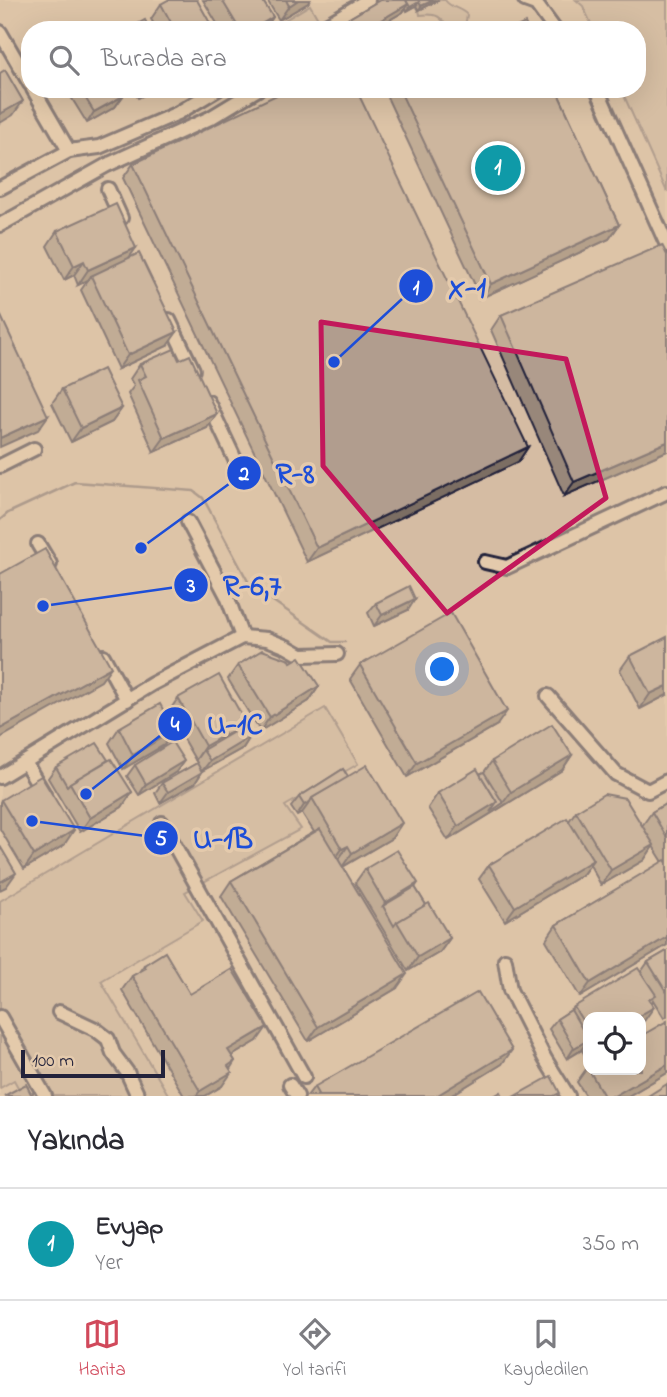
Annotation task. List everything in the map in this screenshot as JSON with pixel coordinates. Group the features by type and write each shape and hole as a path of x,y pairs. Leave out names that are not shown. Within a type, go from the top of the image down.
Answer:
{"street":[{"path":"333,21 368,0"},
{"path":"525,0 536,4 548,21"},
{"path":"0,32 21,68"},
{"path":"38,98 69,151"},
{"path":"0,188 69,151 99,147 178,113 203,98"},
{"path":"0,225 107,165 210,118 243,98"},
{"path":"601,98 667,245"},
{"path":"107,189 125,225"},
{"path":"165,310 239,468"},
{"path":"0,466 34,449"},
{"path":"485,562 507,567 667,492"},
{"path":"188,522 227,596 242,637"},
{"path":"37,544 58,578"},
{"path":"0,777 127,700 242,637 267,639 301,655 337,654"},
{"path":"98,646 127,700"},
{"path":"548,696 616,774 648,792 667,781"},
{"path":"25,762 51,806"},
{"path":"162,823 303,1077"},
{"path":"505,960 510,990 545,1059 568,1096"},
{"path":"59,1012 95,1029 107,1039 138,1096"},
{"path":"0,1017 45,1096"}],"highlighted area":[{"path":"321,322 566,359 606,498 447,613 323,466"}],"shaded area":[{"path":"0,0 667,0 667,1096 0,1096"},
{"path":"438,0 445,0 465,12 466,21 443,21 438,16 420,15 419,10"},
{"path":"576,0 667,0 667,192 625,98 646,98 646,21 590,21 583,6"},
{"path":"310,5 318,19 315,21 283,21"},
{"path":"325,708 358,764 285,806 301,829 185,892 203,921 101,981 169,1096 49,1096 40,1081 20,1091 14,1080 0,1088 0,901"}],"building":[{"path":"168,0 197,0 209,21 170,21 161,4"},
{"path":"222,0 262,0 273,17 266,21 235,21"},
{"path":"286,0 298,0 289,6"},
{"path":"380,0 406,0 408,4 379,21 344,21"},
{"path":"406,0 434,0 421,6 419,2 410,7"},
{"path":"5,70 23,101 0,114 0,73"},
{"path":"85,98 119,98 94,112"},
{"path":"270,98 360,98 528,447 317,548 133,164"},
{"path":"403,98 560,98 619,225 491,284"},
{"path":"116,204 136,248 88,270 84,261 74,266 57,231"},
{"path":"662,245 667,255 667,442 574,482 501,315"},
{"path":"139,253 177,332 128,355 91,276"},
{"path":"0,314 48,416 0,438"},
{"path":"174,349 179,360 190,355 217,414 164,438 138,380 146,376 140,364"},
{"path":"103,369 122,408 81,428 62,389"},
{"path":"45,549 111,667 0,729 0,574"},
{"path":"409,586 415,599 382,615 376,603"},
{"path":"451,613 507,711 417,763 360,665"},
{"path":"667,637 667,686 650,694 630,656"},
{"path":"262,650 291,662 300,657 319,686 270,717 238,665"},
{"path":"219,675 246,723 205,746 178,698"},
{"path":"160,704 174,730 133,755 119,728"},
{"path":"552,724 572,755 511,792 492,761"},
{"path":"244,726 250,737 210,761 203,750"},
{"path":"172,742 184,761 146,784 135,765"},
{"path":"97,743 108,760 67,786 56,767"},
{"path":"111,759 132,792 90,818 70,783"},
{"path":"197,763 202,772 168,792 162,783"},
{"path":"367,765 402,823 352,853 348,846 342,849 312,798"},
{"path":"343,769 348,777 304,805 299,797"},
{"path":"477,769 497,802 458,826 438,793"},
{"path":"484,772 503,803 490,812 497,802 480,774"},
{"path":"41,776 74,830 34,855 1,800"},
{"path":"604,794 625,798 654,845 611,870 576,811"},
{"path":"667,803 667,838 652,812"},
{"path":"567,818 593,860 515,907 489,865"},
{"path":"320,829 407,974 318,1027 231,881"},
{"path":"0,846 16,873 0,882"},
{"path":"397,850 418,883 385,903 365,869"},
{"path":"665,860 667,937 590,983 556,925"},
{"path":"415,887 426,905 394,926 383,906"},
{"path":"429,903 450,938 418,957 397,922"},
{"path":"667,951 667,993 648,962"},
{"path":"165,952 190,994 232,969 267,1027 228,1050 235,1061 228,1066 232,1072 200,1091 132,976"},
{"path":"638,968 656,995 649,999 654,1007 646,1012 583,1012 583,1022 574,1007"},
{"path":"478,992 512,1050 436,1096 319,1096 314,1087"},
{"path":"571,1010 583,1030 583,1043 574,1048 557,1019"},
{"path":"667,1021 667,1065 614,1096 604,1096 592,1075 646,1075 646,1033"},
{"path":"551,1076 560,1093 554,1096 515,1096"},
{"path":"26,1084 31,1094 35,1092 37,1096 4,1096"},
{"path":"667,1084 667,1096 648,1096"}],"waterway":[{"path":"0,520 8,513 75,482 194,491 203,498 250,585 332,642 345,642"}],"place":[{"name":"Evyap","path":"498,168"},
{"name":"X-1","path":"334,362"},
{"name":"R-8","path":"141,548"},
{"name":"R-6,7","path":"43,606"},
{"name":"U-1C","path":"86,794"},
{"name":"U-1B","path":"32,821"}]}
